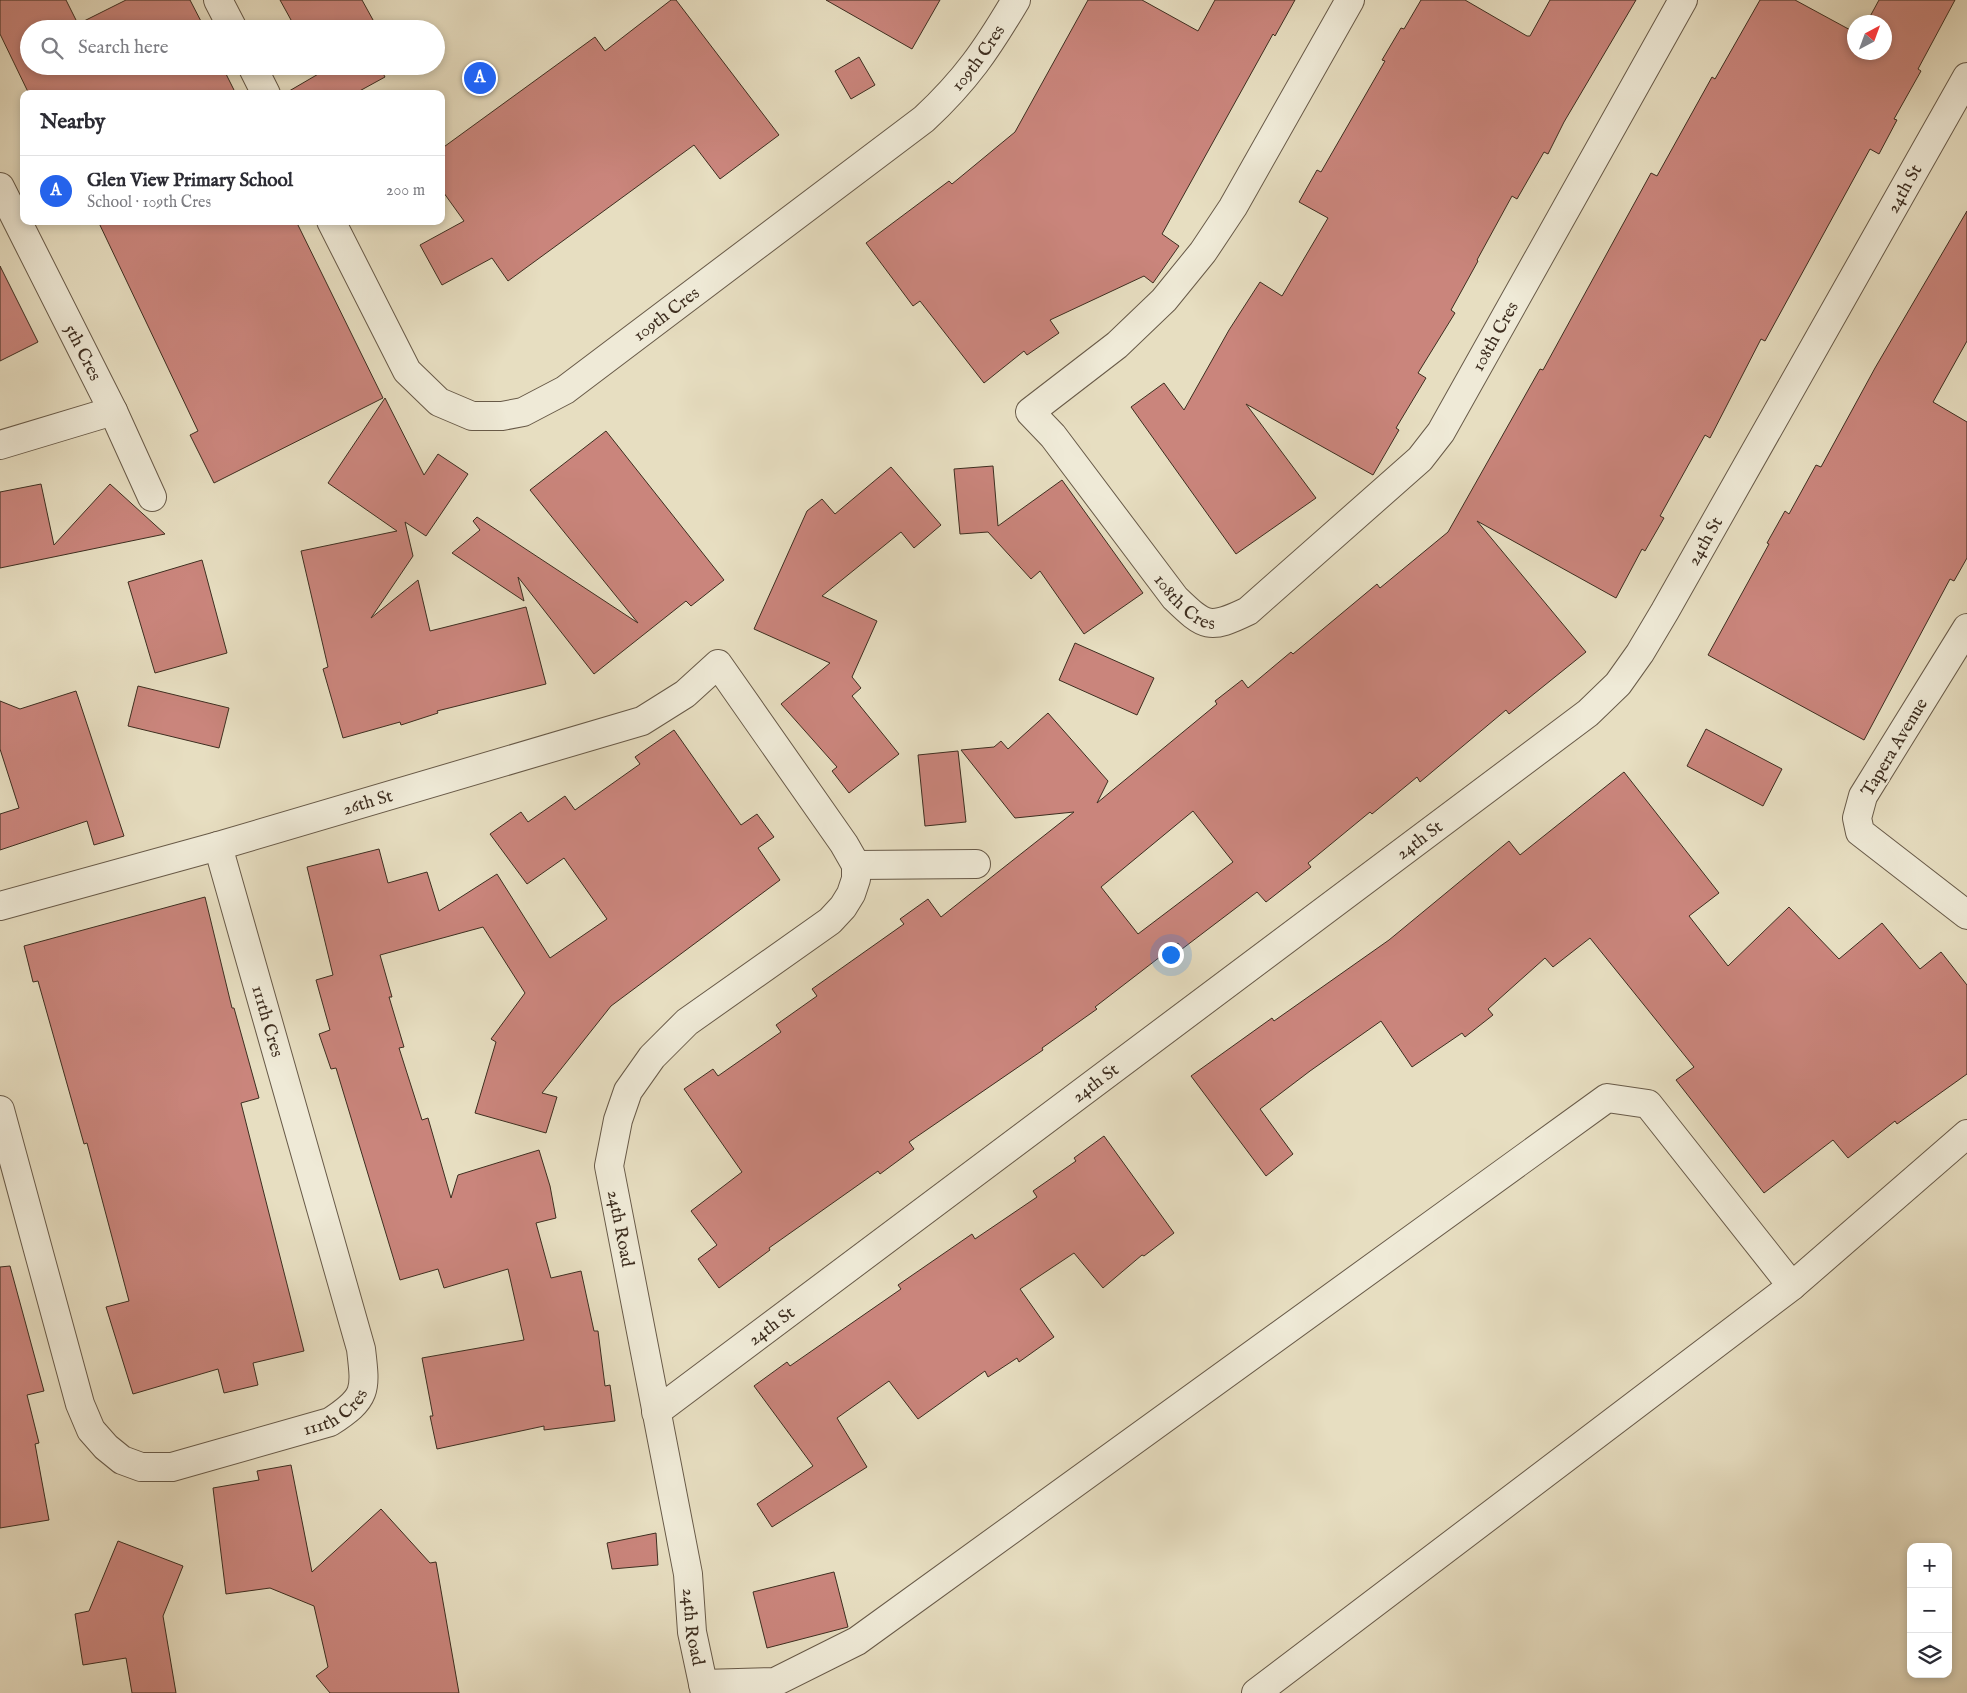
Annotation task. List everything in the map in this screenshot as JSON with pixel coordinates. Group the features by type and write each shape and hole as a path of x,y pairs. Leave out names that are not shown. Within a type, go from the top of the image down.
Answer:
{"street":[{"path":"218,0 228,20"},
{"name":"109th Cres","path":"333,225 407,371 439,402 472,416 502,416 523,412 566,390 924,119 954,91 980,58 1016,0"},
{"name":"108th Cres","path":"1350,0 1233,207 1203,252 1164,300 1117,345 1030,412 1053,436 1174,598 1198,620 1221,624 1248,611 1420,459 1441,432 1683,0"},
{"path":"256,75 264,90"},
{"name":"24th St","path":"656,1412 1588,714 1618,684 1640,653 1665,611 1967,77"},
{"name":"5th Cres","path":"0,187 113,411 152,497"},
{"path":"0,446 113,411"},
{"name":"Tapera Avenue","path":"1967,628 1863,796 1857,818 1860,832 1967,915"},
{"name":"26th St","path":"0,906 218,846 642,721 685,694 718,664 856,864"},
{"name":"111th Cres","path":"0,1110 80,1404 91,1430 106,1448 122,1460 141,1467 172,1467 330,1422 348,1410 359,1399 365,1381 361,1350 218,846"},
{"path":"856,864 976,864"},
{"name":"24th Road","path":"704,1689 692,1632 688,1574 609,1166 618,1120 628,1091 652,1058 687,1022 830,920 851,894 856,879 856,864"},
{"path":"704,1689 775,1682 857,1641 1606,1098 1648,1104 1792,1286"},
{"path":"1256,1693 1792,1286 1967,1134"}],"building":[{"path":"0,0 66,0 76,20 20,20 20,75 226,75 234,90 27,90 0,34"},
{"path":"126,0 190,0 200,20 86,20"},
{"path":"280,0 362,0 373,20 291,20"},
{"path":"671,0 676,0 779,135 720,179 694,145 508,281 492,258 442,285 420,245 464,221 445,195 445,146 595,37 605,51"},
{"path":"826,0 940,0 912,49"},
{"path":"1088,0 1142,0 1198,31 1215,0 1295,0 1275,36 1273,34 1162,234 1179,246 1153,283 1144,276 1050,320 1059,333 1027,355 1024,351 984,383 920,301 913,306 866,243 949,181 952,184 1015,132"},
{"path":"1421,0 1465,0 1530,36 1550,0 1636,0 1564,122 1548,154 1544,152 1517,199 1512,196 1451,310 1455,313 1418,373 1426,378 1396,428 1399,430 1373,475 1246,404 1316,498 1236,554 1131,407 1164,383 1184,410 1229,330 1260,282 1282,296 1328,218 1299,202 1317,170 1321,172 1385,61 1382,60 1401,28 1404,29"},
{"path":"1760,0 1795,0 1847,28 1847,60 1892,60 1892,15 1871,15 1879,0 1955,0 1918,69 1921,71 1894,119 1897,120 1879,154 1870,149 1765,341 1761,339 1710,438 1705,435 1660,516 1664,518 1645,551 1642,549 1616,598 1477,521 1586,652 1509,714 1506,710 1420,782 1417,777 1372,814 1370,812 1308,863 1311,867 1266,902 1257,892 1182,949 1178,943 1095,1007 1097,1009 1042,1048 1043,1050 909,1142 914,1149 880,1174 878,1171 769,1248 770,1250 719,1288 698,1259 717,1245 691,1211 742,1172 684,1089 713,1069 718,1076 781,1032 776,1025 817,996 812,989 904,924 900,919 928,899 941,917 1074,812 1015,818 961,750 994,747 1001,741 1008,749 1048,713 1108,781 1097,803 1217,704 1215,701 1242,680 1248,688 1291,652 1293,654 1377,584 1380,588 1448,532 1540,369 1543,370 1651,173 1657,176 1712,77 1715,79","holes":["1193,811 1233,862 1138,934 1101,887"]},
{"path":"859,57 875,85 851,99 835,71"},
{"path":"317,75 384,75 385,77 361,90 291,90"},
{"path":"1967,211 1967,341 1933,402 1967,422 1967,558 1954,581 1950,579 1864,740 1708,655 1785,511 1789,514 1816,465 1821,467 1875,368"},
{"path":"100,225 298,225 383,398 214,483 190,435 198,431"},
{"path":"0,266 38,342 0,361"},
{"path":"385,398 424,475 438,454 468,474 426,536 405,522 413,556 371,618 418,580 430,631 526,607 546,684 437,711 438,713 401,725 400,722 343,738 323,669 328,667 301,551 397,531 328,483"},
{"path":"606,431 724,580 691,606 686,601 594,674 518,577 524,601 452,553 480,530 473,521 477,517 638,623 530,490"},
{"path":"993,466 998,526 1062,480 1143,593 1084,634 1040,571 1031,579 988,532 960,534 954,469"},
{"path":"891,467 941,525 914,548 901,532 822,596 877,621 852,677 861,688 852,696 899,754 849,793 832,771 837,767 781,704 830,663 754,629 807,511 822,499 835,514"},
{"path":"41,484 54,545 110,484 165,534 0,568 0,492"},
{"path":"202,560 227,653 155,673 128,582"},
{"path":"1075,643 1154,678 1137,715 1059,680"},
{"path":"138,686 229,708 219,748 128,726"},
{"path":"76,691 124,836 94,845 87,821 0,850 0,814 19,808 0,749 0,701 20,709"},
{"path":"1706,729 1782,769 1763,806 1687,766"},
{"path":"674,730 741,825 757,814 774,837 758,848 780,880 611,1006 542,1093 557,1097 546,1133 475,1113 496,1042 491,1039 525,993 483,927 380,955 392,997 389,997 404,1047 399,1048 422,1120 428,1118 451,1198 458,1175 539,1150 550,1186 556,1218 536,1223 551,1278 581,1271 594,1331 598,1331 605,1386 610,1385 615,1421 544,1430 544,1426 437,1449 430,1416 433,1416 422,1358 524,1340 508,1269 444,1288 438,1269 400,1280 336,1068 331,1069 319,1034 330,1030 316,980 333,975 307,867 379,849 388,883 427,872 439,911 497,874 550,958 607,919 564,858 527,884 490,834 521,812 528,822 565,796 575,810 640,764 635,757"},
{"path":"958,751 966,822 925,826 918,755"},
{"path":"1624,772 1719,893 1689,916 1728,966 1789,907 1839,959 1882,923 1920,969 1941,952 1967,985 1967,1074 1897,1124 1895,1121 1848,1158 1833,1140 1764,1193 1676,1080 1694,1067 1590,938 1553,967 1545,958 1488,1009 1493,1015 1465,1037 1462,1033 1412,1067 1381,1021 1310,1071 1260,1109 1293,1154 1266,1176 1191,1076 1272,1018 1274,1021 1389,940 1509,841 1520,855"},
{"path":"205,897 232,1008 234,1008 259,1098 241,1103 304,1351 253,1363 258,1385 224,1393 218,1369 133,1394 106,1307 129,1301 87,1143 84,1144 38,981 33,982 24,946"},
{"path":"1104,1136 1174,1233 1144,1256 1142,1255 1103,1288 1074,1253 1020,1289 1054,1337 1019,1362 1017,1358 988,1377 985,1371 918,1419 889,1381 837,1418 867,1467 772,1527 757,1504 813,1466 754,1386 787,1362 790,1366 901,1289 898,1285 972,1234 975,1239 1037,1197 1033,1191 1076,1161 1074,1158"},
{"path":"10,1266 44,1391 27,1395 39,1443 35,1444 49,1520 0,1528 0,1267"},
{"path":"291,1465 312,1572 381,1509 430,1563 436,1562 459,1693 330,1693 316,1676 328,1667 314,1606 270,1588 226,1594 213,1488 259,1480 257,1471"},
{"path":"656,1533 658,1565 612,1569 607,1543"},
{"path":"118,1541 183,1566 163,1616 176,1693 132,1693 126,1658 83,1665 75,1614 89,1611"},
{"path":"834,1572 848,1627 767,1648 753,1592"}],"place":[{"name":"Glen View Primary School","path":"480,78"}]}
